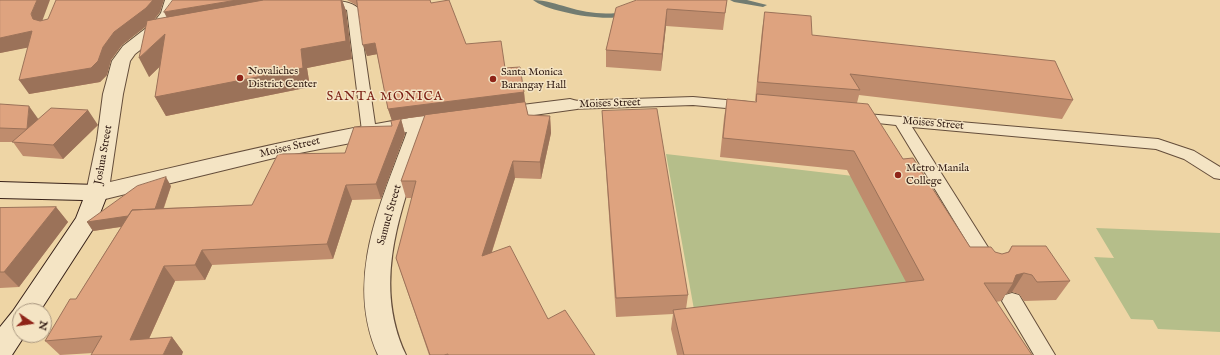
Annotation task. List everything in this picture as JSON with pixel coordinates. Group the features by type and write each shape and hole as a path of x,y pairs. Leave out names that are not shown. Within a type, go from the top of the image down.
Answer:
{"street":[{"name":"Joshua Street","path":"31,303 87,220 97,193 107,140 113,94 121,61 129,50 160,26 169,14 173,0"},
{"name":"Moises Street","path":"0,190 97,193 319,140 420,123 570,105"},
{"name":"Samuel Street","path":"392,355 386,342 378,298 378,264 383,232 420,123"},
{"path":"0,350 12,332"}],"lane":[{"path":"312,6 327,3 340,4 352,8 369,131"},
{"path":"149,35 172,31"},
{"name":"Moises Street","path":"570,105 693,101 762,108"},
{"name":"Moises Street","path":"840,115 1158,144 1189,155 1220,174"},
{"path":"901,121 990,265"},
{"path":"1012,301 1045,355"}],"green space":[{"path":"666,154 887,180 949,287 695,315"},
{"path":"1096,228 1220,233 1220,332 1158,329 1153,320 1131,319 1094,257 1114,258"}],"building":[{"path":"0,0 37,0 31,14 33,19 40,21 48,19 56,0 153,0 146,8 114,32 103,47 98,61 91,68 19,80 32,31 0,38"},
{"path":"173,0 237,0 164,12"},
{"path":"264,0 341,0 346,41 301,49 303,68 155,97 165,34 139,58 147,21"},
{"path":"357,0 430,0 431,3 449,0 466,44 501,41 505,68 520,67 524,92 388,109 375,43 363,45"},
{"path":"637,0 727,0 725,13 667,9 662,54 606,50 616,8"},
{"path":"765,12 811,16 812,35 1055,61 1073,100 850,74 860,90 758,82"},
{"path":"757,94 868,104 903,159 913,158 970,247 991,247 995,252 1002,254 1009,252 1012,246 1046,246 1070,281 1037,282 1032,275 1024,273 1016,275 1013,283 984,283 1032,355 684,355 673,310 924,280 854,151 723,138 727,99 756,102"},
{"path":"525,102 528,115 550,116 540,162 513,161 482,256 510,246 548,319 565,310 595,355 430,355 396,258 416,181 401,181 425,115"},
{"path":"0,104 29,106 27,129 0,128"},
{"path":"51,108 88,110 53,145 12,142"},
{"path":"657,109 688,295 616,298 602,111"},
{"path":"401,119 376,184 346,185 327,244 202,250 195,265 164,266 130,340 172,337 163,355 91,355 102,336 52,340 52,329 70,299 76,299 132,210 252,205 278,154 345,153 354,127 392,126 391,121"},
{"path":"166,177 155,209 132,210 128,216 87,222 137,186"},
{"path":"56,207 4,272 0,272 0,208"}],"waterway":[{"path":"537,0 570,10 594,15 617,16 627,13"},
{"path":"734,0 763,5"}],"place":[{"name":"Novaliches District Center","path":"240,78"},
{"name":"Santa Monica Barangay Hall","path":"493,79"},
{"name":"Metro Manila College","path":"898,175"}],"district":[{"name":"SANTA MONICA","path":"385,97"}]}
